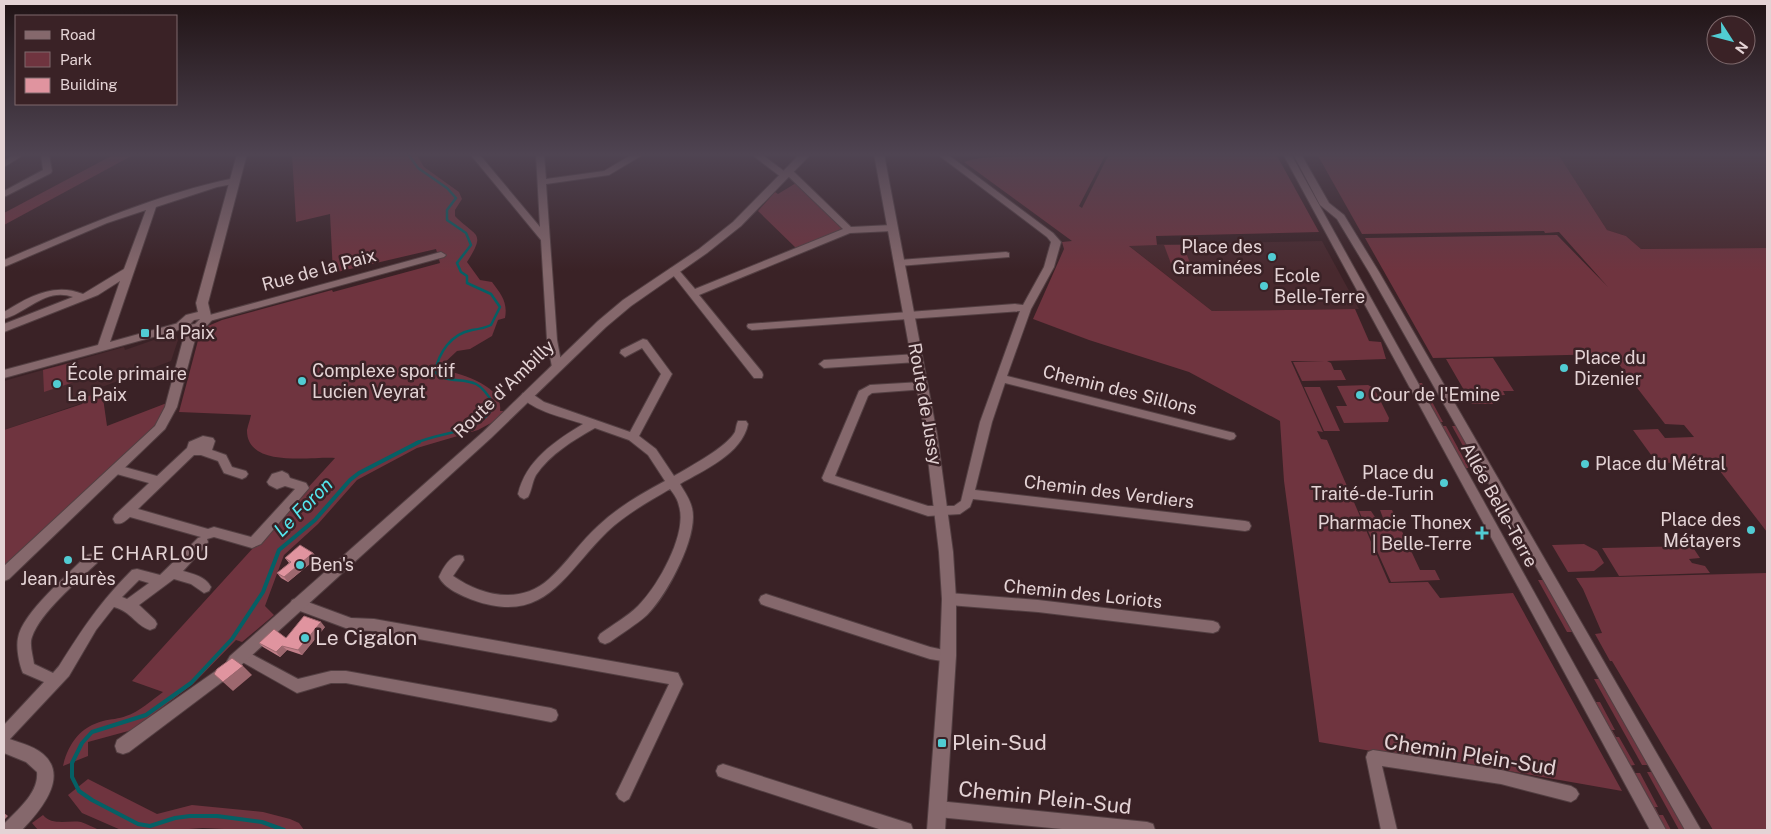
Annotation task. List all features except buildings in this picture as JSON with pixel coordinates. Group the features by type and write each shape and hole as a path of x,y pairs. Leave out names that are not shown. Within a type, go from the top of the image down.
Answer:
{"street":[{"path":"4,264 88,227 193,193"},
{"path":"4,575 152,438 165,420 172,401 188,324 228,193"},
{"path":"4,374 188,324 202,325 205,318 202,303 229,193"},
{"path":"507,193 546,240"},
{"path":"544,193 552,340 557,367"},
{"name":"Route d'Ambilly","path":"239,658 297,604 488,435 613,314 736,224 766,193"},
{"path":"808,193 849,230"},
{"name":"Route de Jussy","path":"886,193 922,386 942,512 949,599 948,656 936,830"},
{"path":"922,386 870,389 863,394 828,478 922,509 942,512 956,511 963,508 966,504 986,422 1001,378 1026,309 1049,266 1056,242 1036,224 994,193"},
{"name":"Allée Belle-Terre","path":"1308,193 1658,830"},
{"name":"Allée Belle-Terre","path":"1318,193 1325,205 1341,217 1693,830"},
{"path":"103,347 152,206"},
{"path":"115,218 133,218 145,224"},
{"path":"692,294 849,230 892,228"},
{"name":"Rue de la Paix","path":"205,318 441,255"},
{"path":"899,263 1006,255"},
{"path":"674,270 758,375"},
{"path":"4,328 102,289 128,271"},
{"path":"4,316 55,291 74,293 82,297"},
{"path":"752,326 1015,307 1026,309"},
{"path":"625,353 643,343 667,374 633,437"},
{"path":"824,364 917,358"},
{"name":"Chemin des Sillons","path":"1001,378 1230,436"},
{"path":"527,396 540,404 633,437 652,452 684,501 687,521 683,539 674,564 663,585 646,608 605,638"},
{"path":"524,494 526,481 545,457 593,424"},
{"path":"458,560 445,577 467,592 498,601 528,598 553,584 586,547 630,507 720,453 740,434 742,424"},
{"path":"242,474 228,470 222,458 197,450 159,481 123,515 208,534 214,532 252,543 257,540 303,488 302,486 284,481"},
{"path":"117,470 159,481"},
{"name":"Chemin des Verdiers","path":"969,494 1245,526"},
{"path":"130,605 161,580 173,573 202,542"},
{"path":"56,681 28,668 24,636 43,608 92,559"},
{"path":"173,573 195,580 204,587"},
{"path":"4,734 56,681 72,660 90,626 111,600 138,574 161,580"},
{"name":"Chemin des Loriots","path":"949,599 1038,606 1213,627"},
{"path":"111,600 130,605 150,624"},
{"path":"766,600 930,653 948,656"},
{"path":"297,604 351,624 374,624 672,678 676,684 624,794"},
{"path":"239,658 297,686 331,677 346,677 551,714"},
{"path":"123,746 217,677"},
{"path":"4,745 38,760 45,770 44,786 38,798 14,826"},
{"name":"Chemin Plein-Sud","path":"1389,830 1372,757 1501,778 1571,794"},
{"path":"723,771 905,830"},
{"name":"Chemin Plein-Sud","path":"938,809 1147,830"}],"shaded area":[{"path":"1583,193 1767,193 1767,248 1641,249 1626,236 1607,230"},
{"name":"Ecole Belle-Terre","path":"1322,241 1359,309 1212,311 1128,245"},
{"name":"École primaire La Paix","path":"171,334 172,337 176,335 178,340 171,361 102,387 102,391 86,397 82,403 4,430 4,381 124,347 125,350"}],"green space":[{"path":"42,193 63,193 4,225 4,213"},
{"path":"294,193 459,193 462,199 455,210 455,216 476,235 477,239 473,252 467,262 480,280 492,282 503,298 506,312 505,318 498,320 492,336 470,349 457,351 439,368 468,377 487,387 495,394 499,402 500,411 504,411 493,422 478,430 417,448 357,480 318,524 284,555 265,606 274,615 242,642 236,640 193,684 132,730 88,742 88,756 63,766 72,744 88,727 136,712 163,692 132,681 335,458 283,458 257,451 250,442 247,430 251,415 179,412 200,333 208,326 222,320 440,263 436,249 333,273 330,214 296,222"},
{"path":"774,193 807,193 846,229 797,249 758,211"},
{"path":"1006,193 1086,193 1079,206 1082,208 1090,193 1297,193 1319,232 1156,236 1157,245 1129,246 1212,311 1355,309 1369,341 1381,342 1386,359 1327,361 1331,363 1334,370 1341,370 1346,380 1302,381 1293,362 1324,361 1291,361 1323,432 1317,431 1321,439 1327,440 1389,583 1428,582 1440,598 1513,593 1622,791 1441,759 1441,763 1319,742 1284,481 1280,421 1189,372 1089,340 1033,319 1064,249 1062,242 1072,241"},
{"path":"1339,193 1583,193 1607,230 1626,236 1641,249 1767,248 1767,532 1713,462 1657,463 1633,430 1658,429 1665,438 1694,437 1684,425 1665,424 1611,354 1433,358 1365,238 1557,235 1608,287 1559,232 1362,234"},
{"path":"1164,245 1183,245 1192,268 1173,269"},
{"path":"1493,358 1514,391 1503,391 1505,395 1489,396 1493,404 1472,404 1446,359"},
{"path":"78,361 79,371 83,379 44,392 43,370"},
{"path":"1416,383 1422,383 1443,422 1441,422 1443,426 1446,426 1469,468 1462,468"},
{"path":"1368,385 1374,388 1389,418 1388,422 1344,423 1336,406 1347,406 1337,386"},
{"path":"1304,387 1320,387 1340,431 1324,431"},
{"path":"102,391 107,426 172,401 168,415 117,470 4,575 4,430 82,404 86,397"},
{"path":"1452,426 1458,426 1491,484 1484,484"},
{"path":"1503,503 1536,562 1528,562 1496,504"},
{"path":"1380,510 1392,510 1420,570 1435,570 1440,580 1391,582 1359,511 1371,511 1381,526 1386,526"},
{"path":"1584,544 1597,551 1604,563 1594,571 1568,572 1552,545"},
{"path":"1692,546 1700,558 1689,559 1692,563 1705,566 1710,573 1619,576 1602,548"},
{"path":"1767,573 1767,830 1713,830 1595,634 1602,633 1583,589 1576,578"},
{"path":"1538,580 1546,580 1575,632 1567,632"},
{"path":"1594,679 1602,679 1651,765 1642,765"},
{"path":"1592,702 1600,702 1615,730 1612,730 1616,737 1619,737 1635,765 1627,766"},
{"path":"1647,772 1656,772 1689,830 1679,830"},
{"path":"1632,773 1640,773 1658,807 1655,807 1659,815 1663,815 1671,830 1663,830"},
{"path":"88,779 157,814 192,805 263,812 290,819 299,823 304,830 203,828 121,830 82,813 68,795"},
{"path":"43,815 56,822 81,822 99,830 38,830 32,823"}],"waterway":[{"name":"Le Foron","path":"416,443 470,427 488,414 494,405 489,396 476,384 444,378 435,372 443,351 452,340 465,332 491,325 500,307 491,294 467,283 467,276 461,272 457,263 471,245 466,233 447,220 447,210 456,198 451,193"},
{"name":"Le Foron","path":"284,830 262,822 217,816 175,818 150,826 138,824 92,800 79,791 72,777 72,763 82,743 92,732 146,715 191,683 232,639 263,592 279,550 315,520 350,480 359,473 419,442"}],"place":[{"name":"Place des Graminées","path":"1272,257"},
{"name":"Ecole Belle-Terre","path":"1264,286"},
{"name":"La Paix","path":"145,333"},
{"name":"Place du Dizenier","path":"1564,368"},
{"name":"Complexe sportif Lucien Veyrat","path":"302,381"},
{"name":"École primaire La Paix","path":"57,384"},
{"name":"Cour de l'Emine","path":"1360,395"},
{"name":"Place du Métral","path":"1585,464"},
{"name":"Place du Traité-de-Turin","path":"1444,483"},
{"name":"Place des Métayers","path":"1751,530"},
{"name":"Pharmacie Thonex | Belle-Terre","path":"1482,533"},
{"name":"Jean Jaurès","path":"68,560"},
{"name":"Ben's","path":"300,565"},
{"name":"Le Cigalon","path":"305,638"},
{"name":"Plein-Sud","path":"942,743"}],"district":[{"name":"LE CHARLOU","path":"145,553"}]}
